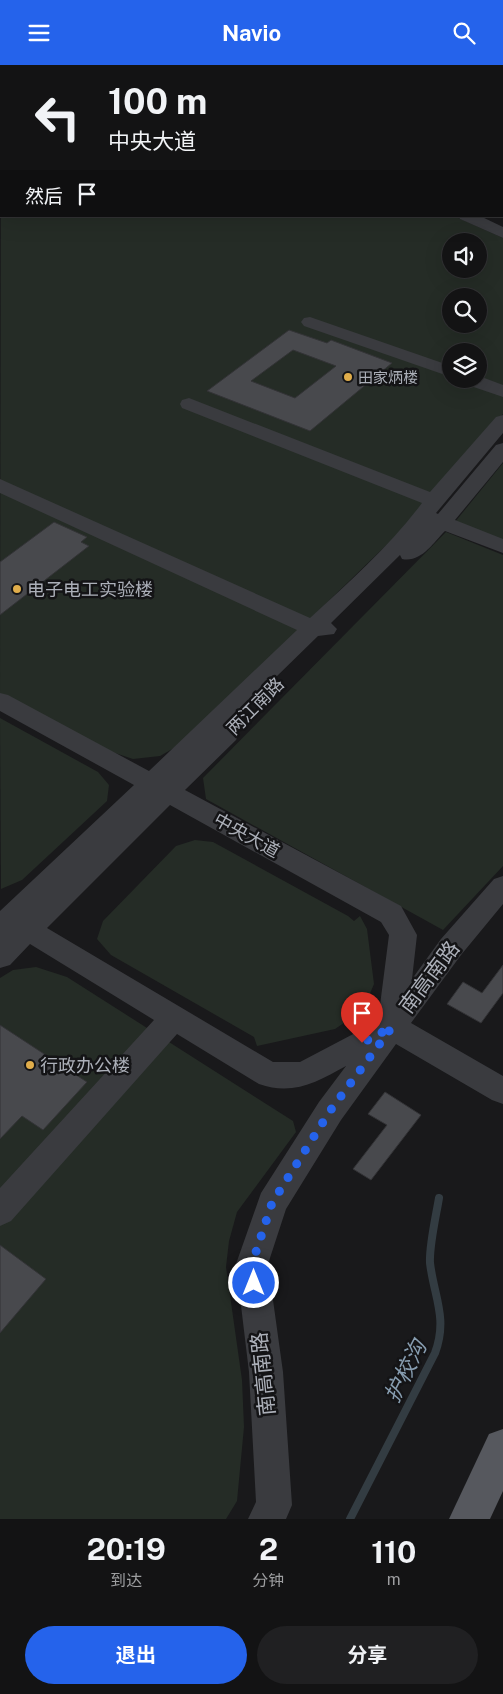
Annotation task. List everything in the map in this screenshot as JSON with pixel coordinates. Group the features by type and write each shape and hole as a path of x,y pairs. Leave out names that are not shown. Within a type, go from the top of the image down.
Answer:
{"main road":[{"path":"469,1519 503,1447"}],"street":[{"path":"468,217 503,233"},
{"path":"491,217 503,222"},
{"path":"310,322 442,369"},
{"path":"487,385 503,391"},
{"path":"189,404 503,546"},
{"path":"433,513 500,436"},
{"path":"0,485 322,629"},
{"name":"两江南路","path":"322,629 383,561 433,513"},
{"name":"两江南路","path":"0,957 10,922 160,787 322,629 433,513"},
{"name":"中央大道","path":"0,701 391,914 403,935 392,1027"},
{"name":"南高南路","path":"266,1519 274,1505 266,1372 252,1264 272,1203 330,1111 451,947 503,886"},
{"path":"10,922 174,1017 269,1075 303,1075 392,1027 503,1091"},
{"path":"0,1211 174,1017"}],"shaded area":[{"path":"1,217 456,217 503,238 503,414 406,526 181,744 160,756 133,759 103,749 0,694"},
{"path":"503,463 503,541 455,522"},
{"path":"446,532 503,555 503,866 443,930 206,799 203,778"},
{"path":"0,718 98,772 109,785 107,801 22,880 1,889"},
{"path":"195,840 213,842 354,921 360,916 367,929 374,984 363,1010 335,1029 257,1046 254,1037 111,955 97,939 103,921 176,846"},
{"path":"36,967 67,977 293,1121 296,1132 237,1212 229,1241 226,1267 242,1380 244,1427 237,1501 226,1519 0,1519 0,978 13,970"}],"building":[{"name":"田家炳楼","path":"289,330 327,343 331,340 392,363 310,431 207,391","holes":["293,350 336,366 295,398 251,381"]},
{"name":"电子电工实验楼","path":"54,522 87,537 81,542 89,546 0,615 0,562"},
{"path":"503,965 503,993 481,1023 447,1004 463,982 482,993"},
{"name":"行政办公楼","path":"0,1025 87,1082 43,1130 22,1116 0,1139"},
{"path":"385,1092 421,1115 371,1180 353,1169 387,1125 368,1114"},
{"path":"0,1245 46,1279 0,1333"}],"waterway":[{"name":"护校沟","path":"350,1519 435,1353 439,1340 439,1308 430,1263 439,1198"}],"place":[{"name":"田家炳楼","path":"348,377"},
{"name":"电子电工实验楼","path":"17,589"},
{"name":"行政办公楼","path":"30,1065"}],"route":[{"path":"254,1283 252,1264 272,1203 330,1111 392,1027 362,1043"}]}
